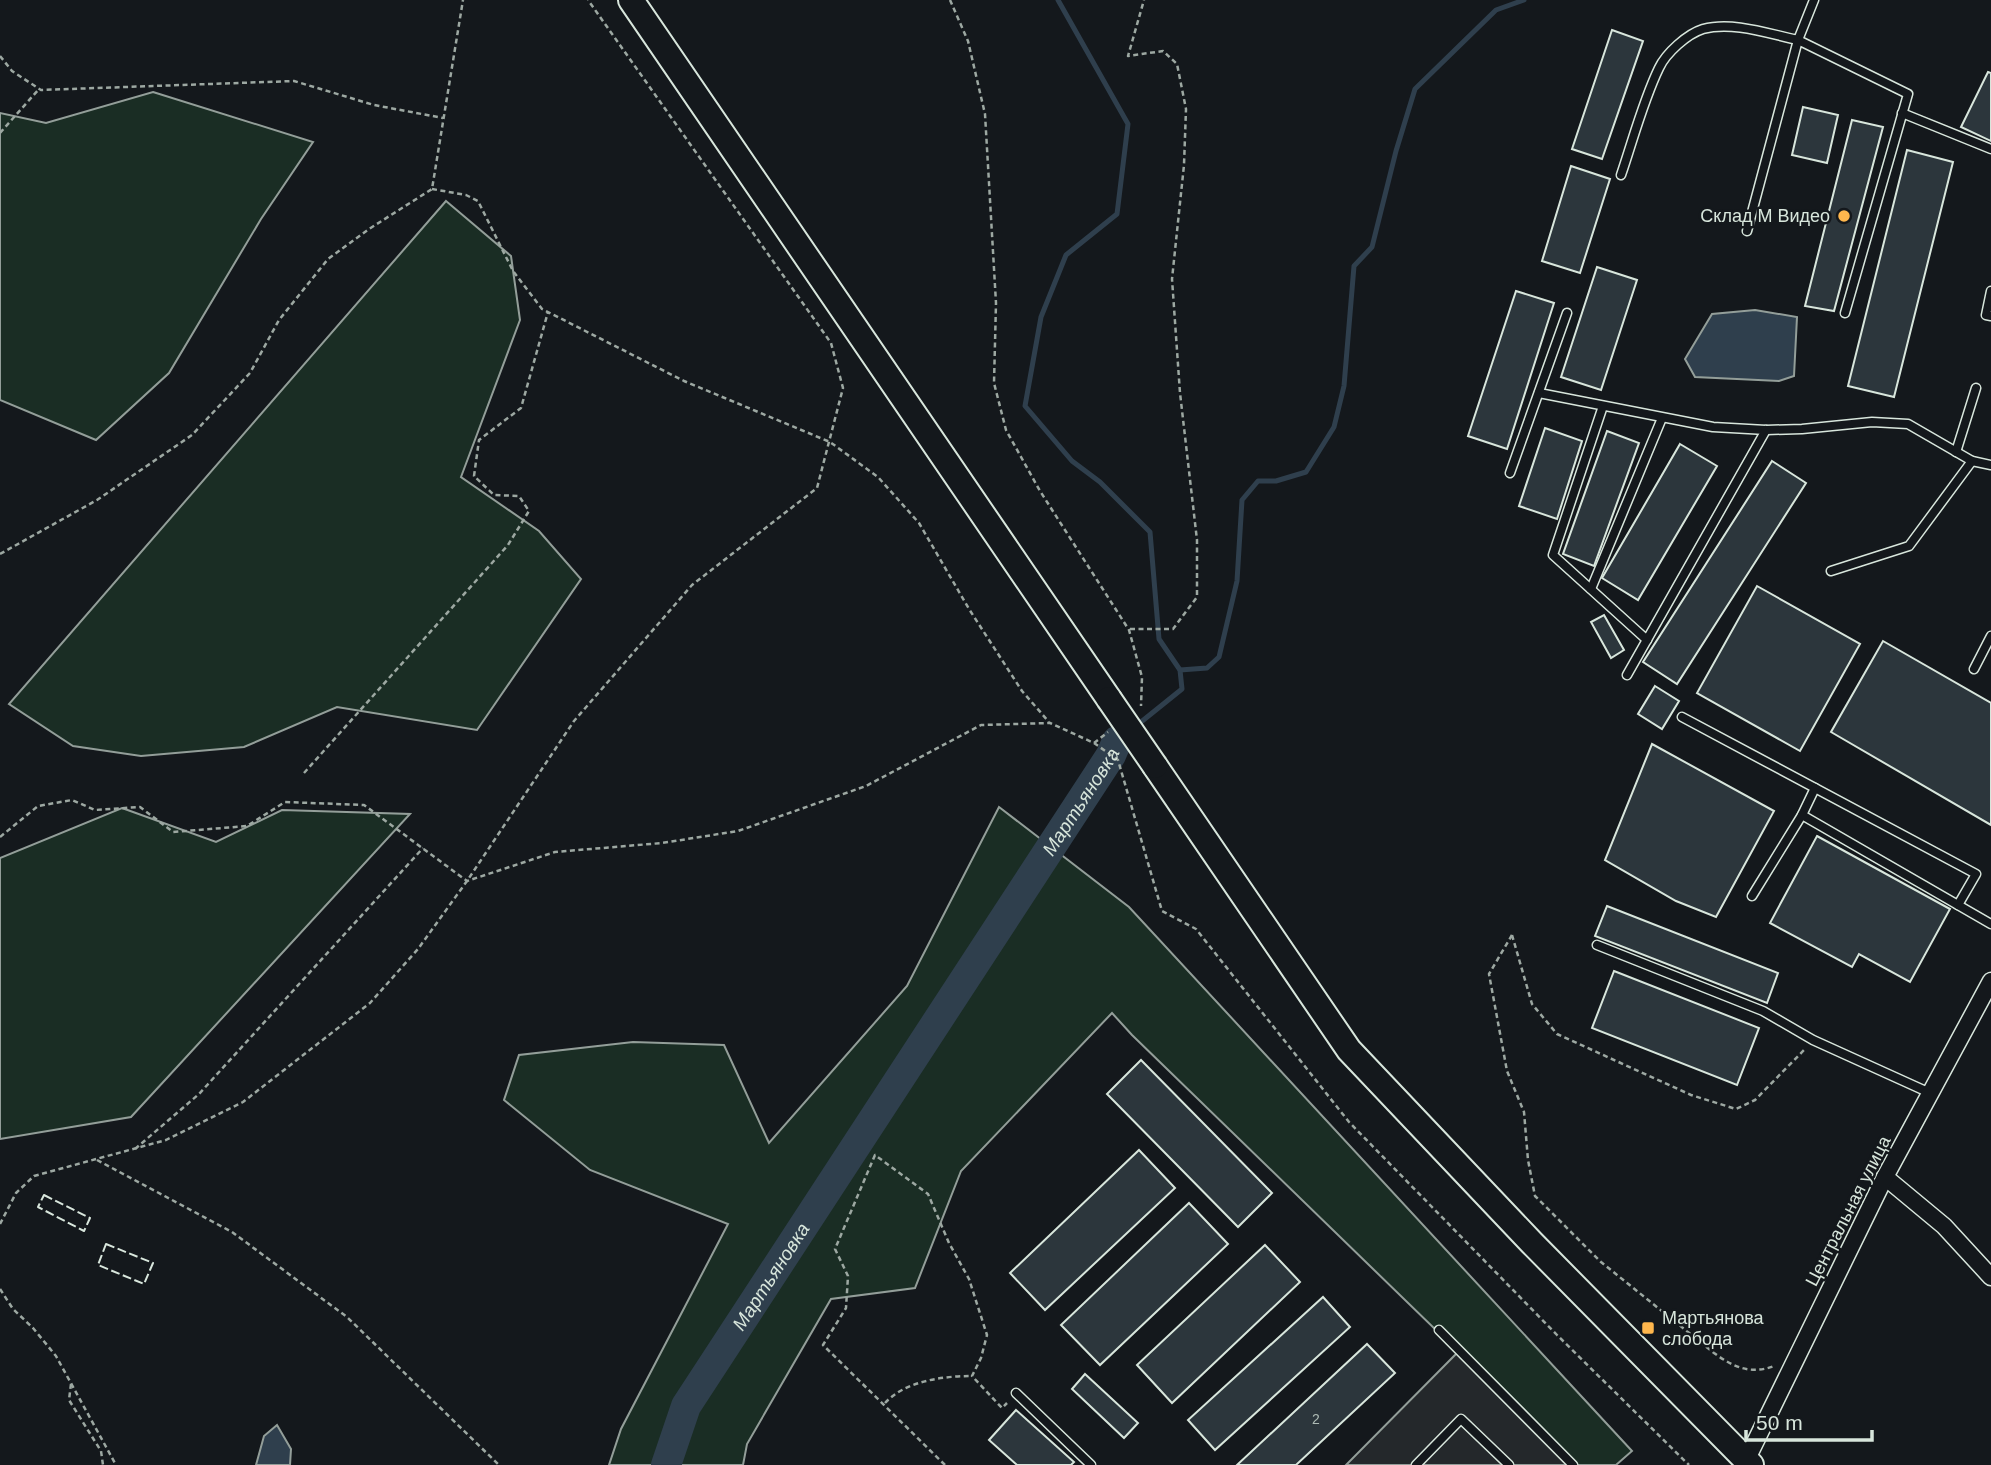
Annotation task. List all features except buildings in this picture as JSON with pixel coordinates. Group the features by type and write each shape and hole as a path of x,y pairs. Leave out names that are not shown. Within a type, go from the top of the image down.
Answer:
{"main road":[{"path":"631,0 1349,1050 1747,1464"}],"street":[{"name":"Центральная улица","path":"1747,1464 1885,1177 1991,981"},
{"path":"1885,1177 1944,1226 1991,1277"}],"lane":[{"path":"1746,231 1798,40 1814,0"},
{"path":"1621,175 1660,65 1692,34 1705,29 1737,27 1798,40 1908,94 1846,313"},
{"path":"1902,113 1991,149"},
{"path":"1991,291 1986,315 1991,317"},
{"path":"1510,473 1567,313"},
{"path":"1956,452 1976,388"},
{"path":"1539,393 1713,427 1766,430 1871,422 1908,424 1972,461 1991,465"},
{"path":"1603,406 1553,555 1647,639"},
{"path":"1591,589 1662,418"},
{"path":"1627,675 1766,430"},
{"path":"1831,571 1909,546 1972,461"},
{"path":"1974,669 1991,636"},
{"path":"1682,717 1976,874 1958,905"},
{"path":"1752,897 1802,815 1815,788"},
{"path":"1802,815 1991,924"},
{"path":"1597,945 1763,1011 1814,1040 1930,1093"},
{"path":"1439,1330 1573,1465"},
{"path":"1016,1394 1091,1465"},
{"path":"1416,1465 1461,1419 1509,1465"}],"path":[{"path":"432,188 464,0"},
{"path":"0,1224 16,1193 34,1176 166,1140 243,1102 370,1003 418,950 574,721 692,585 817,488 843,388 831,342 588,0"},
{"path":"950,0 968,41 985,114 996,303 995,383 1006,430 1041,491 1129,629 1142,677 1140,706"},
{"path":"1129,629 1173,629 1197,597 1197,540 1180,393 1172,279 1184,165 1186,109 1177,64 1163,51 1128,56 1144,0"},
{"path":"0,56 12,71 39,89 294,81 374,105 443,118"},
{"path":"0,133 39,89"},
{"path":"0,554 97,500 192,435 250,373 279,320 328,259 432,188 466,195 478,201 513,271 542,309 684,381 830,442 878,477 919,523 1022,691 1050,723 1094,743 1118,760 1162,911 1196,929 1349,1122 1557,1335 1689,1465"},
{"path":"304,773 508,545 529,511 519,495 494,495 474,476 479,440 521,408 548,312"},
{"path":"467,881 555,852 662,843 738,831 866,786 981,725 1050,723"},
{"path":"1094,743 1113,729"},
{"path":"0,837 38,806 72,800 95,810 139,807 173,832 247,826 285,802 364,804 467,881"},
{"path":"132,1151 200,1094 423,848"},
{"path":"1797,1356 1760,1371 1732,1366 1601,1262 1535,1196 1528,1160 1524,1112 1507,1070 1489,974 1512,935 1532,1004 1557,1034 1691,1095 1736,1109 1755,1100 1814,1040"},
{"path":"945,1465 823,1345 846,1308 848,1276 835,1249 875,1155 928,1194 949,1243 969,1279 987,1335 981,1358 972,1376"},
{"path":"96,1160 232,1232 347,1317 499,1465"},
{"path":"0,1289 13,1309 56,1356 116,1465"},
{"path":"884,1404 894,1394 943,1376 972,1376 1002,1408 1016,1394"},
{"path":"71,1384 69,1399 101,1451 103,1465"}],"green space":[{"path":"153,92 313,142 261,219 169,373 96,440 0,400 0,113 46,123"},
{"path":"446,201 511,256 520,320 461,477 539,531 581,579 477,730 337,707 244,747 141,756 73,746 9,704"},
{"path":"999,807 1129,907 1632,1451 1616,1465 1575,1465 1112,1013 961,1171 915,1288 831,1299 747,1444 743,1465 609,1465 621,1429 728,1224 590,1170 504,1100 519,1055 633,1042 724,1045 769,1143 907,986"},
{"path":"122,808 216,842 282,810 410,814 131,1117 0,1139 0,858"}],"shaded area":[{"path":"1457,1353 1569,1465 1346,1465"}],"water":[{"path":"1755,310 1797,317 1794,376 1779,381 1695,377 1685,359 1712,314"},
{"path":"277,1425 291,1449 290,1465 256,1465 264,1436"}],"waterway":[{"name":"Мартьяновка","path":"1058,0 1128,124 1117,214 1066,255 1041,317 1025,406 1072,461 1100,482 1150,532 1159,639 1180,670 1182,689 1136,726"},
{"path":"1180,670 1207,668 1219,657 1237,581 1242,500 1258,481 1276,481 1306,472 1334,427 1344,386 1354,266 1372,247 1415,89 1496,10 1524,0"},
{"name":"Мартьяновка","path":"666,1465 686,1406 1111,755 1117,741"}],"fence":[{"path":"44,1195 90,1218 84,1231 38,1207 44,1195"},
{"path":"106,1244 153,1263 144,1284 98,1265 106,1244"}],"place":[{"name":"Склад М Видео","path":"1844,216"},
{"name":"Мартьянова слобода","path":"1648,1328"}]}
